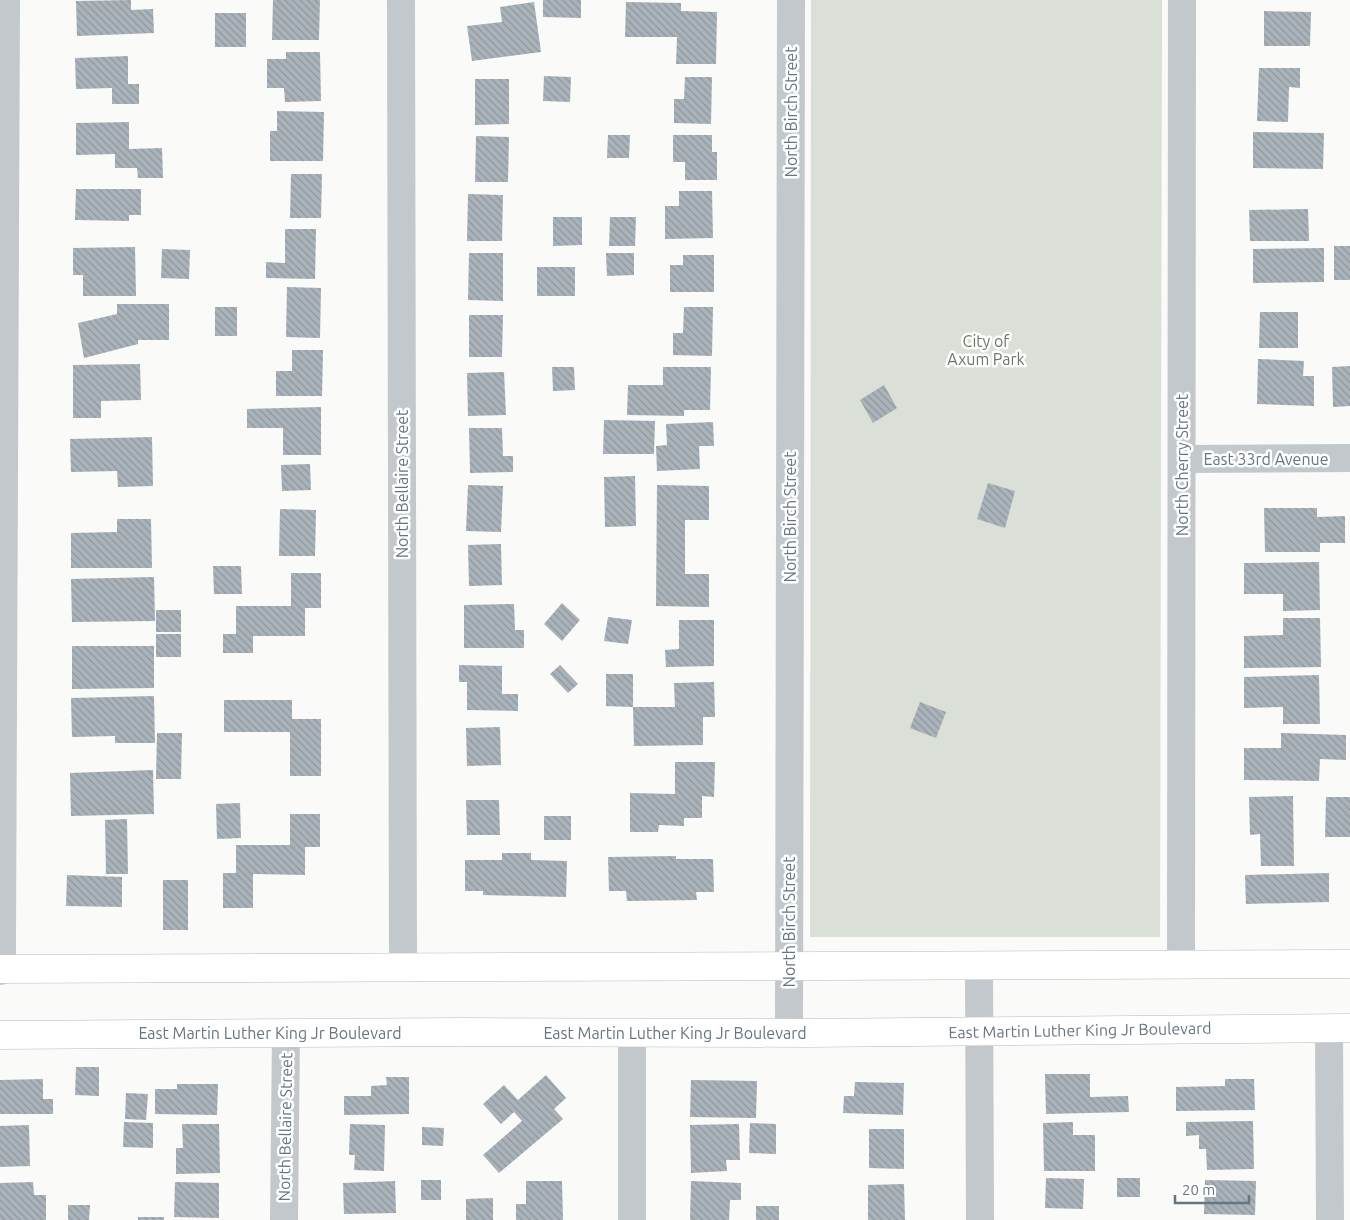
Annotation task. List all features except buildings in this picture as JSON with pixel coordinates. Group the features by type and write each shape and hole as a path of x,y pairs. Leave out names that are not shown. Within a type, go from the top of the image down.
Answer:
{"main road":[{"path":"1,970 1350,964"},
{"name":"East Martin Luther King Jr Boulevard","path":"0,1036 632,1032 789,1033 1340,1028"}],"street":[{"path":"1,970 6,0"},
{"name":"North Bellaire Street","path":"400,0 403,968"},
{"name":"North Birch Street","path":"789,1033 791,0"},
{"name":"North Cherry Street","path":"1181,965 1182,0"},
{"name":"East 33rd Avenue","path":"1182,459 1350,458"},
{"path":"979,966 980,1220"},
{"path":"1330,1220 1330,1055 1340,1028"},
{"path":"632,1032 632,1220"},
{"name":"North Bellaire Street","path":"284,1220 286,1034"}],"green space":[{"name":"City of Axum Park","path":"811,0 1162,0 1160,937 810,937"}]}
